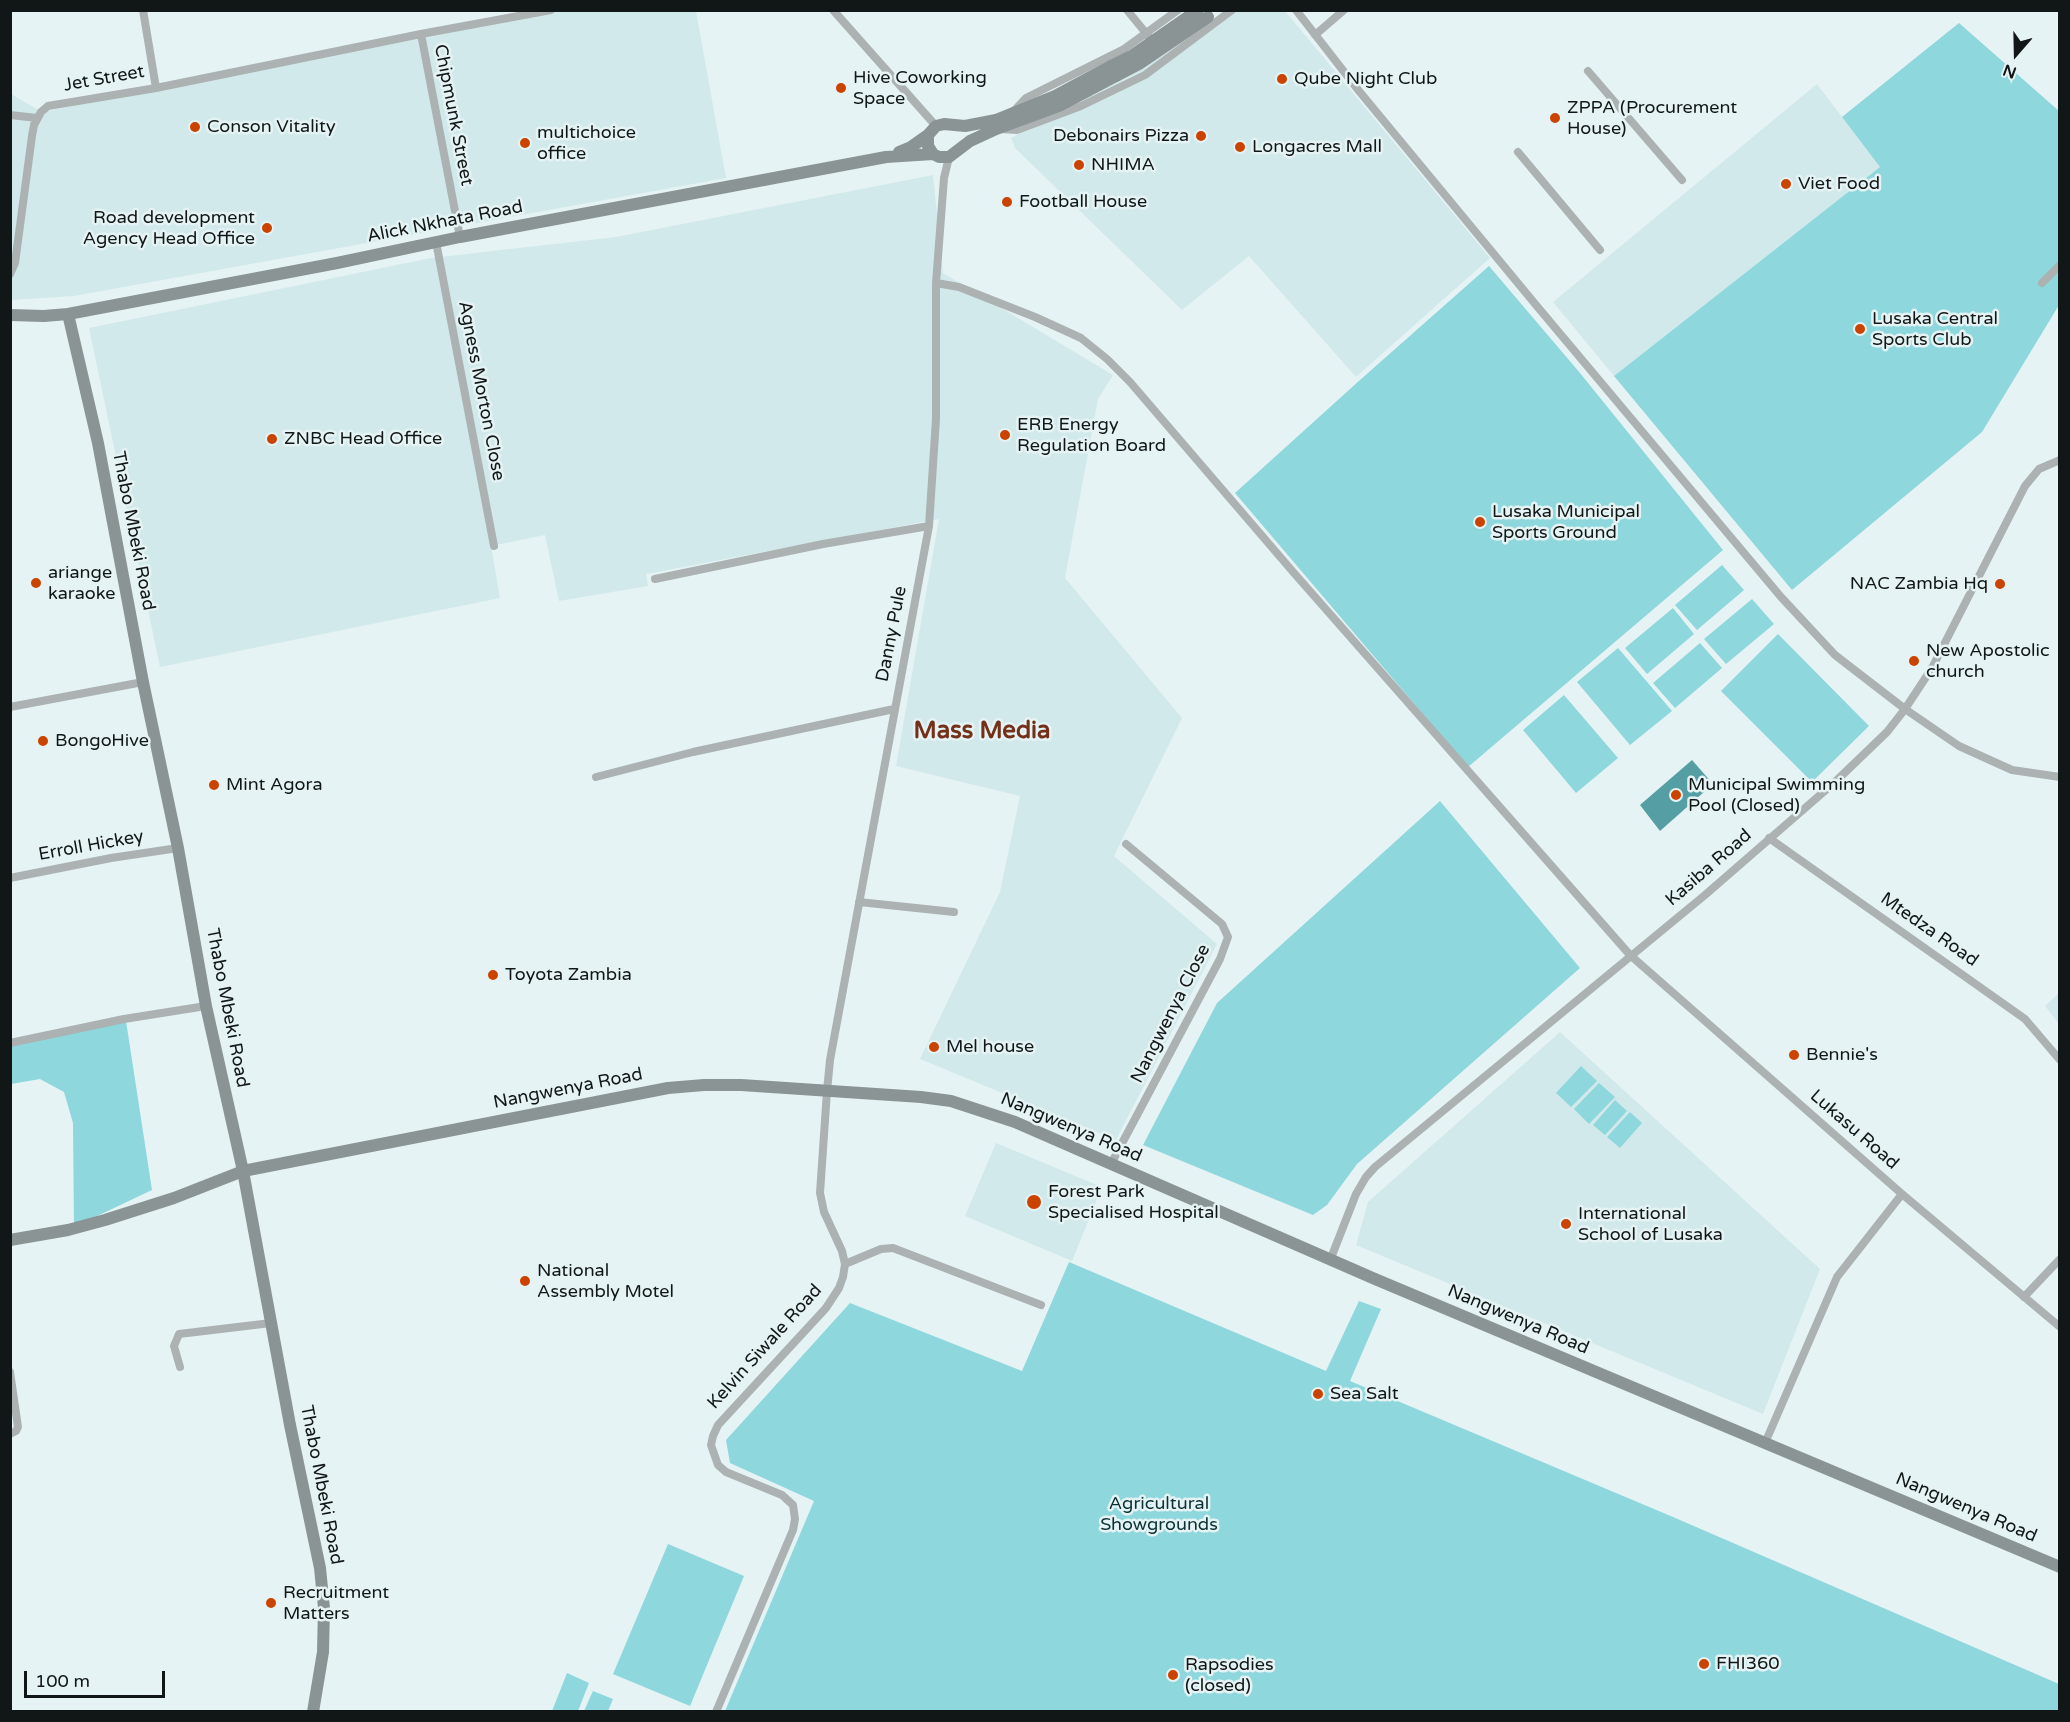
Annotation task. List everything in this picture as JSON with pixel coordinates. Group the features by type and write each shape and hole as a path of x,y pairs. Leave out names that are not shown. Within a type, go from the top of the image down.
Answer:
{"main road":[{"path":"1114,71 1061,105 996,129 970,141 953,154 942,158 934,155 928,146 932,130 944,124 965,126 996,120 1114,71 1139,64 1207,13"},
{"path":"953,126 960,140 953,154"},
{"name":"Alick Nkhata Road","path":"886,157 911,147 932,130"},
{"name":"Alick Nkhata Road","path":"10,315 68,314 886,157 934,155"},
{"name":"Thabo Mbeki Road","path":"68,314 98,443 143,682 178,848 206,1006 243,1172 320,1568 324,1608 323,1652 313,1712"},
{"name":"Nangwenya Road","path":"10,1240 68,1230 105,1220 174,1198 243,1172 668,1088 732,1085 921,1097 951,1101 997,1114 2060,1567"}],"street":[{"name":"Jet Street","path":"37,118 48,106 156,88 143,10"},
{"path":"156,88 420,34 551,10"},
{"path":"833,10 932,130"},
{"path":"1127,10 1166,60"},
{"path":"1012,114 1026,99 1124,49 1178,10"},
{"path":"996,129 1017,130 1081,106 1146,75 1232,10"},
{"path":"1296,10 1425,171 1781,597 1835,655 1905,709 1959,746 2012,770 2060,777"},
{"path":"1315,35 1344,10"},
{"name":"Chipmunk Street","path":"420,34 460,237"},
{"path":"1587,71 1682,180"},
{"path":"10,115 37,118 32,136 15,263 10,274"},
{"path":"1518,152 1600,250"},
{"name":"Danny Pule","path":"827,1091 830,1060 929,526 936,419 936,283 944,178 953,154"},
{"name":"Danny Pule","path":"934,155 944,178"},
{"name":"Agness Morton Close","path":"435,242 494,546"},
{"path":"2042,283 2060,265"},
{"name":"Lukasu Road","path":"936,283 959,287 1035,317 1081,338 1107,359 1130,382 1294,573 1630,955 1902,1194 2060,1327"},
{"name":"Kasiba Road","path":"1331,1258 1356,1194 1365,1177 1375,1167 1705,895 1861,758 1887,732 1932,668 2025,486 2039,469 2060,460"},
{"path":"655,579 823,544 929,526"},
{"path":"10,707 143,682"},
{"path":"596,777 693,752 894,709"},
{"name":"Mtedza Road","path":"1768,838 2025,1019 2060,1060"},
{"name":"Nangwenya Close","path":"1112,1164 1221,959 1228,937 1222,924 1126,844"},
{"name":"Erroll Hickey","path":"10,878 111,858 178,848"},
{"path":"859,902 954,912"},
{"path":"10,1043 124,1019 206,1006"},
{"path":"827,1091 821,1204 842,1251 845,1264 881,1248 893,1248 1041,1305"},
{"path":"1765,1443 1836,1277 1902,1194"},
{"path":"2024,1297 2060,1259"},
{"name":"Kelvin Siwale Road","path":"716,1712 793,1530 795,1519 793,1505 782,1495 726,1472 718,1465 711,1445 713,1436 718,1425 826,1308 839,1288 845,1264"},
{"path":"180,1367 174,1346 179,1334 271,1323"},
{"path":"10,1372 18,1427 10,1434"}],"shaded area":[{"path":"561,11 696,11 726,178 74,296 11,300 11,94 42,112"},
{"path":"1226,11 1285,11 1490,258 1356,377 1249,256 1182,310 1015,148 1011,138 1087,96"},
{"path":"1817,84 1880,167 1614,376 1553,302"},
{"path":"933,175 943,273 1113,375 1098,399 1065,578 1182,718 1114,856 1217,944 1116,1140 920,1059 1000,892 1020,796 896,766 939,519 646,574 648,586 559,601 545,535 491,546 500,598 160,667 89,328 431,258 616,237"},
{"name":"Municipal Swimming Pool (Closed)","path":"1692,760 1713,784 1660,831 1640,805"},
{"path":"2059,993 2059,1024 2045,1006"},
{"name":"International School of Lusaka","path":"1560,1032 1820,1269 1763,1414 1356,1245 1368,1202"},
{"name":"Forest Park Specialised Hospital","path":"996,1143 1102,1187 1072,1261 965,1216"}],"green space":[{"name":"Lusaka Central Sports Club","path":"1959,23 2059,111 2059,305 1982,432 1792,590 1614,376 1880,167 1842,117"},
{"name":"Lusaka Municipal Sports Ground","path":"1489,266 1580,373 1723,550 1468,767 1235,493"},
{"path":"1722,565 1744,590 1697,630 1675,605"},
{"path":"1752,599 1774,624 1726,664 1704,639"},
{"path":"1673,608 1694,634 1647,674 1625,648"},
{"path":"1778,634 1869,726 1812,782 1721,691"},
{"path":"1700,643 1722,668 1675,708 1653,683"},
{"path":"1618,648 1672,711 1630,745 1577,682"},
{"path":"1564,695 1618,758 1576,793 1523,730"},
{"path":"1440,801 1580,968 1357,1164 1327,1205 1313,1215 1143,1145 1217,1003"},
{"path":"126,1021 152,1190 74,1227 73,1123 64,1092 40,1079 11,1084 11,1044"},
{"path":"1581,1066 1597,1081 1571,1107 1556,1093"},
{"path":"1599,1083 1615,1097 1589,1124 1574,1109"},
{"path":"1615,1100 1627,1111 1605,1135 1593,1125"},
{"path":"1630,1112 1642,1123 1620,1148 1607,1137"},
{"name":"Agricultural Showgrounds","path":"1069,1262 1326,1371 1359,1301 1381,1309 1350,1381 1673,1517 2059,1684 2059,1711 725,1711 814,1501 730,1463 726,1440 850,1303 1022,1371"},
{"path":"668,1544 744,1576 690,1706 613,1674"},
{"path":"567,1673 589,1683 578,1711 552,1711"},
{"path":"593,1691 613,1699 608,1711 584,1711"}],"place":[{"name":"Qube Night Club","path":"1282,79"},
{"name":"Hive Coworking Space","path":"841,88"},
{"name":"ZPPA (Procurement House)","path":"1555,118"},
{"name":"Conson Vitality","path":"195,127"},
{"name":"Debonairs Pizza","path":"1201,136"},
{"name":"multichoice office","path":"525,143"},
{"name":"Longacres Mall","path":"1240,147"},
{"name":"NHIMA","path":"1079,165"},
{"name":"Viet Food","path":"1786,184"},
{"name":"Football House","path":"1007,202"},
{"name":"Road development Agency Head Office","path":"267,228"},
{"name":"Lusaka Central Sports Club","path":"1860,329"},
{"name":"ERB Energy Regulation Board","path":"1005,435"},
{"name":"ZNBC Head Office","path":"272,439"},
{"name":"Lusaka Municipal Sports Ground","path":"1480,522"},
{"name":"ariange karaoke","path":"36,583"},
{"name":"NAC Zambia Hq","path":"2000,584"},
{"name":"New Apostolic church","path":"1914,661"},
{"name":"BongoHive","path":"43,741"},
{"name":"Mint Agora","path":"214,785"},
{"name":"Municipal Swimming Pool (Closed)","path":"1676,795"},
{"name":"Toyota Zambia","path":"493,975"},
{"name":"Mel house","path":"934,1047"},
{"name":"Bennie's","path":"1794,1055"},
{"name":"Forest Park Specialised Hospital","path":"1034,1202"},
{"name":"International School of Lusaka","path":"1566,1224"},
{"name":"National Assembly Motel","path":"525,1281"},
{"name":"Sea Salt","path":"1318,1394"},
{"name":"Recruitment Matters","path":"271,1603"},
{"name":"FHI360","path":"1704,1664"},
{"name":"Rapsodies (closed)","path":"1173,1675"}],"district":[{"name":"Mass Media","path":"982,732"}]}
